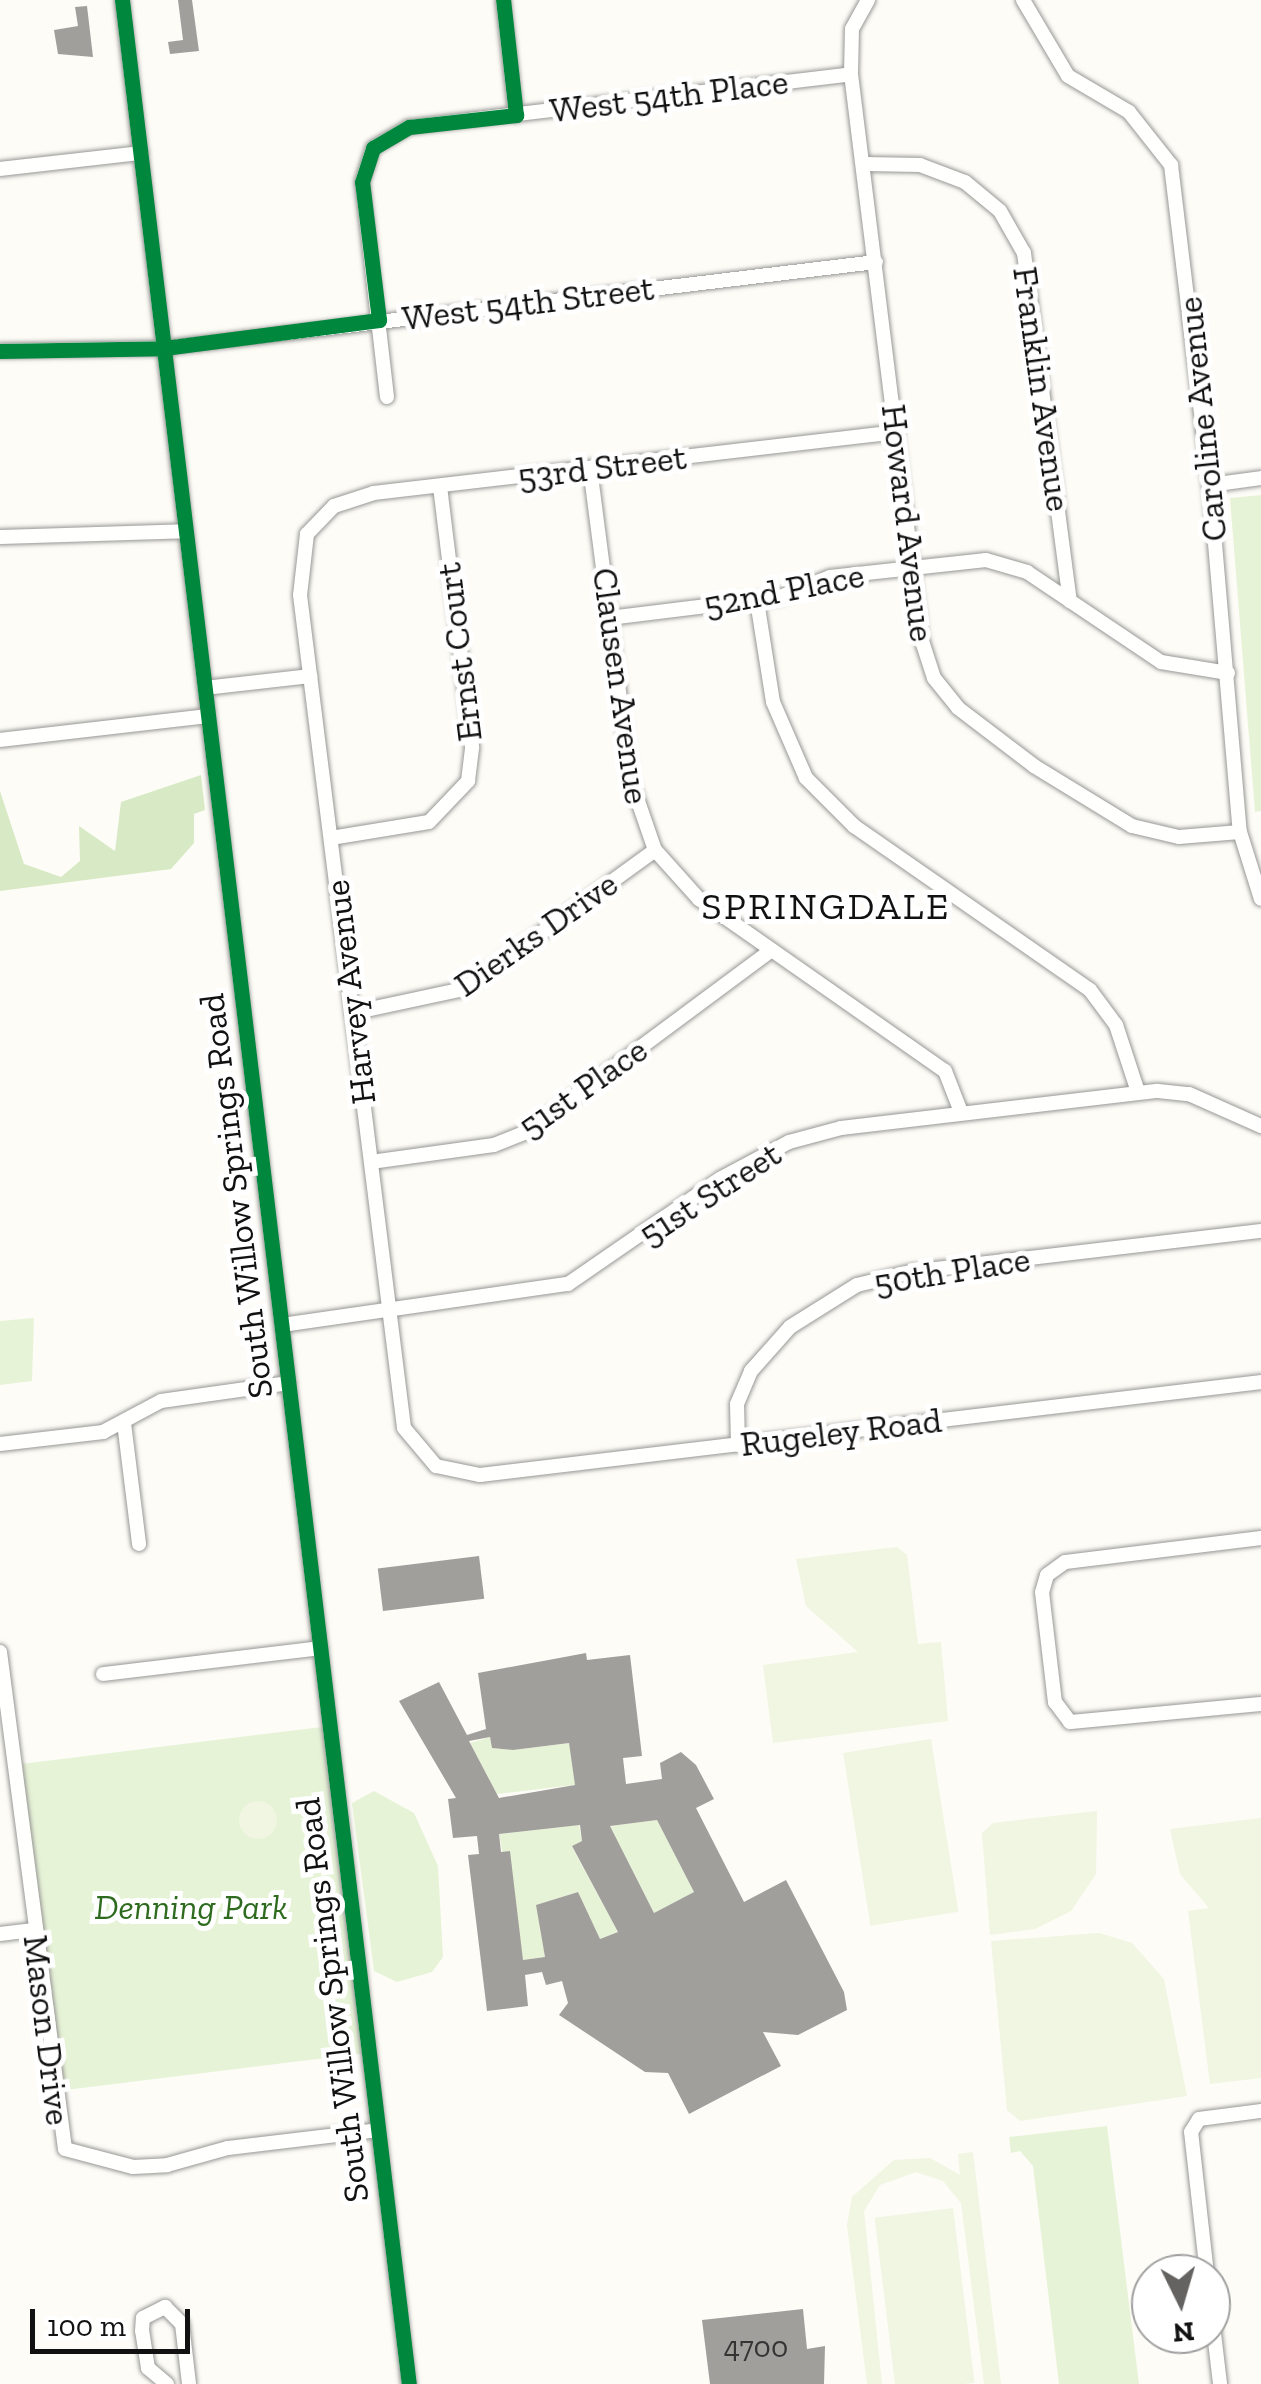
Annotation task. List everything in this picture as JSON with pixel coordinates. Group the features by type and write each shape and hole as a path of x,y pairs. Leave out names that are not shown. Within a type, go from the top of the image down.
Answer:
{"street":[{"name":"South Willow Springs Road","path":"122,0 409,2384"},
{"path":"503,0 516,115"},
{"name":"Caroline Avenue","path":"1023,0 1068,76 1139,120 1171,164 1210,484 1240,832 1261,899"},
{"name":"Howard Avenue","path":"864,6 851,74 925,658 958,708 1132,826 1180,837 1240,832"},
{"name":"West 54th Place","path":"379,320 362,182 373,148 408,126 851,74"},
{"path":"0,169 141,152"},
{"name":"Franklin Avenue","path":"865,164 920,165 956,177 983,193 1019,243 1030,274 1070,601"},
{"name":"West 54th Street","path":"0,351 164,348 876,262"},
{"path":"379,320 387,397"},
{"name":"53rd Street","path":"315,522 358,496 897,432"},
{"name":"Clausen Avenue","path":"590,468 630,778 655,850 699,898 769,952 945,1071 960,1112"},
{"path":"1210,484 1261,478"},
{"name":"Ernst Court","path":"331,838 428,822 468,781 472,748 440,486"},
{"name":"Harvey Avenue","path":"315,522 299,576 310,676 404,1428 424,1458"},
{"path":"0,537 186,531"},
{"name":"52nd Place","path":"609,618 757,600 830,577 914,567 1004,564 1070,601 1161,662 1228,672"},
{"path":"757,600 773,702 806,778 854,826 1090,990 1116,1025 1138,1092"},
{"path":"205,688 310,676"},
{"path":"0,740 208,716"},
{"name":"Dierks Drive","path":"352,1013 464,989 655,850"},
{"name":"51st Place","path":"371,1162 494,1145 528,1131 769,952"},
{"name":"51st Street","path":"282,1325 568,1284 720,1178 789,1142 960,1112 1138,1092 1189,1094 1261,1126"},
{"name":"50th Place","path":"738,1444 736,1404 752,1371 790,1327 857,1285 910,1272 1261,1231"},
{"name":"Rugeley Road","path":"424,1458 480,1474 1261,1382"},
{"path":"0,1444 124,1422 161,1401 288,1383"},
{"path":"124,1422 139,1544"},
{"path":"1261,1538 1064,1562 1047,1575 1042,1592 1055,1702 1070,1722 1261,1704"},
{"path":"103,1674 320,1648"},
{"name":"Mason Drive","path":"0,1652 65,2149 133,2167 166,2165 228,2148 378,2130"},
{"path":"0,1934 34,1930"},
{"path":"1205,2254 1194,2124 1261,2111"},
{"path":"166,2384 148,2368 142,2331 143,2318 165,2307 182,2324 189,2384"},
{"path":"1216,2354 1220,2384"}],"green space":[{"path":"1261,495 1261,811 1255,812 1230,498"},
{"path":"201,775 205,810 194,814 194,843 171,869 0,891 0,791 24,864 61,877 80,861 79,826 115,851 121,802"},
{"path":"34,1318 32,1381 0,1385 0,1321"},
{"path":"897,1547 907,1555 918,1644 941,1642 948,1721 773,1743 763,1665 858,1652 806,1606 796,1559"},
{"name":"Denning Park","path":"322,1727 362,2054 61,2090 21,1764"},
{"path":"490,1737 492,1748 513,1750 569,1743 583,1784 497,1794 470,1743"},
{"path":"931,1739 958,1912 870,1926 843,1753"},
{"path":"374,1791 414,1813 438,1866 443,1957 432,1972 397,1982 374,1971 352,1803"},
{"path":"258,1801 271,1807 277,1820 271,1833 258,1839 245,1833 239,1820 245,1807"},
{"path":"1097,1811 1096,1874 1071,1911 1035,1929 990,1935 982,1833 993,1823"},
{"path":"1261,1818 1261,2078 1210,2084 1188,1911 1209,1908 1180,1874 1170,1829"},
{"path":"657,1820 694,1892 654,1913 610,1826"},
{"path":"579,1825 582,1841 572,1847 618,1932 600,1939 577,1892 537,1905 545,1957 523,1960 499,1834"},
{"path":"1099,1933 1132,1943 1164,1979 1187,2096 1020,2121 1007,2110 991,1941"},
{"path":"1107,2126 1131,2320 1131,2354 1135,2354 1139,2384 1059,2384 1033,2166 1020,2151 1011,2153 1009,2137"},
{"path":"973,2152 1001,2384 984,2384 961,2203 943,2181 916,2172 880,2185 864,2211 882,2384 867,2384 847,2225 852,2197 894,2160 930,2158 960,2175 958,2154"},
{"path":"953,2208 974,2383 895,2384 875,2218"}],"building":[{"path":"178,0 192,0 199,51 170,54 168,42 183,40"},
{"path":"87,6 93,57 58,54 54,30 78,26 75,7"},
{"path":"479,1556 484,1599 383,1611 378,1568"},
{"path":"586,1653 587,1660 630,1655 642,1756 623,1758 626,1784 662,1779 660,1763 681,1752 696,1765 714,1799 696,1808 744,1902 786,1880 844,1992 847,2010 798,2035 763,2032 781,2066 689,2114 668,2073 645,2072 559,2015 568,2003 562,1981 546,1985 542,1972 525,1975 528,2006 487,2011 468,1855 479,1854 477,1836 453,1838 448,1799 456,1798 399,1701 439,1682 467,1735 486,1729 478,1673","holes":["490,1737 492,1748 513,1750 569,1743 575,1785 499,1798 469,1741","657,1820 694,1892 654,1913 610,1826","580,1825 582,1841 572,1846 618,1932 600,1939 578,1892 536,1905 545,1957 523,1960 510,1851 501,1852 499,1834"]},
{"path":"803,2309 807,2349 825,2346 824,2384 710,2384 702,2320"}],"cycle path":[{"path":"122,0 409,2384"},
{"path":"0,351 164,348 379,320 362,182 373,148 409,127 516,115 503,0"}],"district":[{"name":"SPRINGDALE","path":"826,907"}]}
